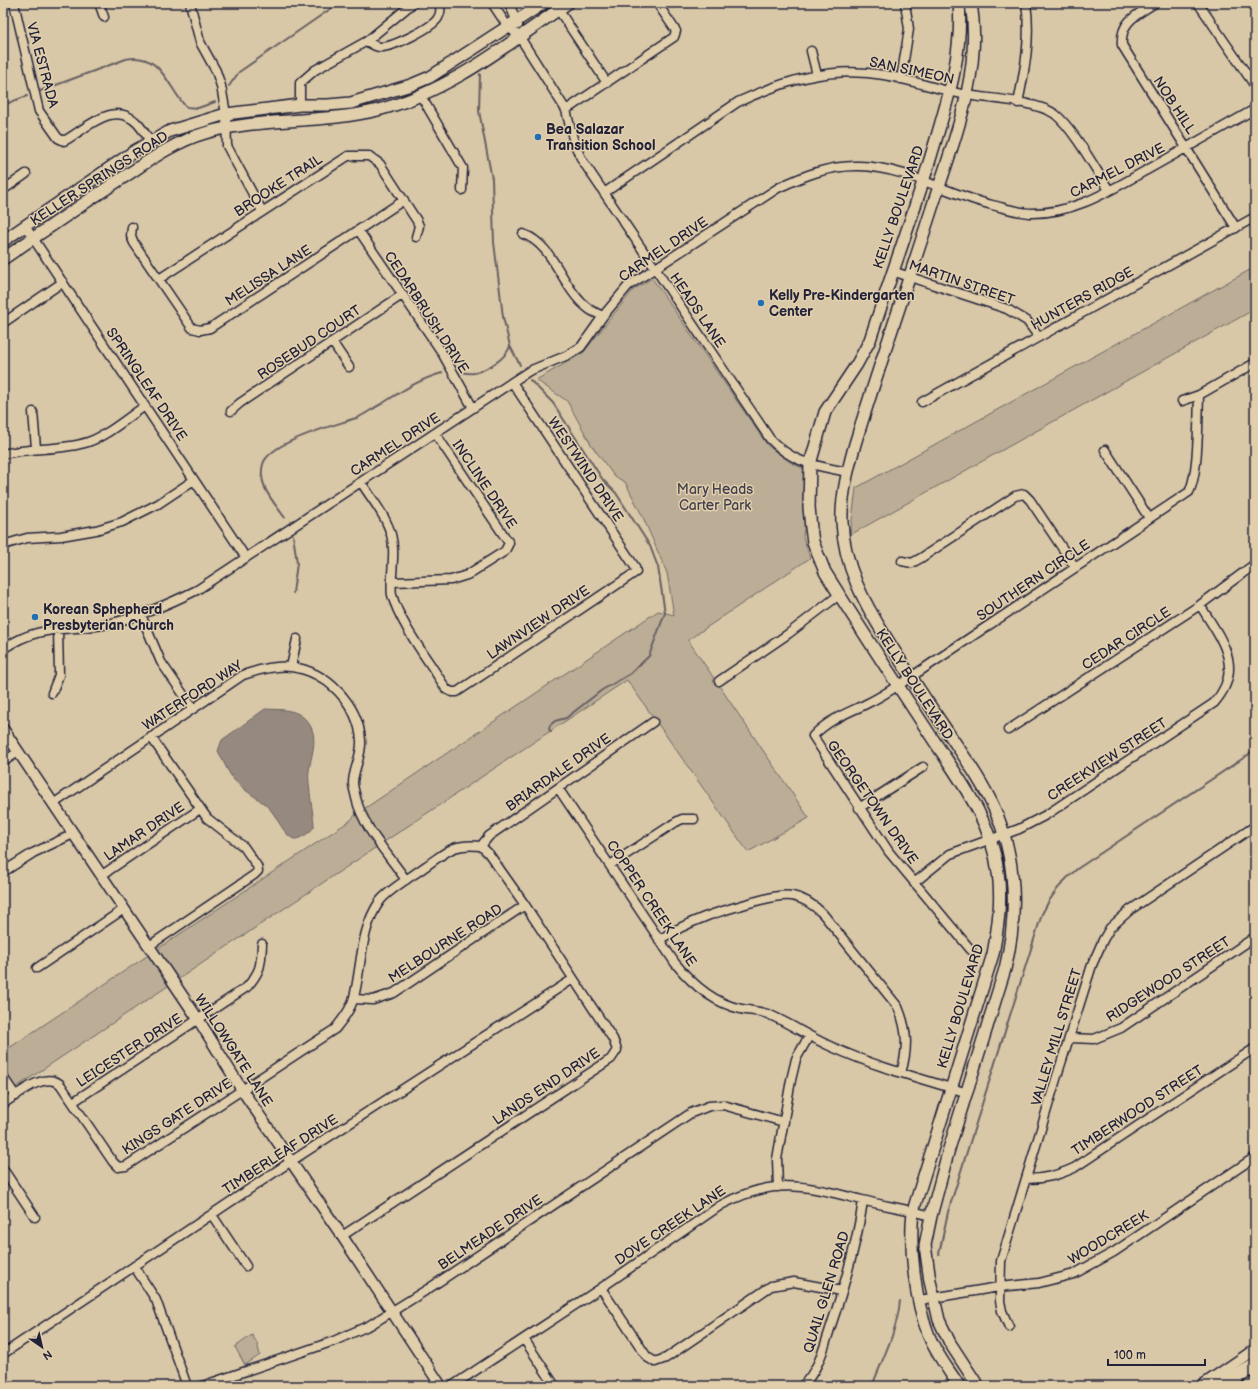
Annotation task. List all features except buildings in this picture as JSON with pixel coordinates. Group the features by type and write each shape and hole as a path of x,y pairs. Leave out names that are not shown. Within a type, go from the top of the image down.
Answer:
{"highway":[{"path":"1220,1386 1255,1366"}],"main road":[{"name":"KELLER SPRINGS ROAD","path":"3,241 150,141 170,130 226,114 300,105 350,103 412,85 430,77 544,3"},
{"name":"KELLY BOULEVARD","path":"959,3 960,33 950,91 923,182 870,340 857,364 825,412 810,464 809,507 813,542 825,572 967,789 990,839 998,873 1000,912 993,954 950,1088 913,1211 911,1251 920,1300 929,1336 936,1350 959,1386"},
{"name":"KELLY BOULEVARD","path":"971,3 975,40 966,95 910,277 869,399 848,472 843,501 842,522 849,561 864,602 983,787 994,809 1004,835 1009,857 1014,899 1011,943 1005,968 931,1216 925,1245 933,1297 944,1332 978,1386"},
{"name":"KELLER SPRINGS ROAD","path":"3,259 158,155 204,133 264,122 354,114 378,110 421,96 458,77 563,6"},
{"path":"1202,1386 1255,1350"}],"street":[{"name":"VIA ESTRADA","path":"14,3 40,111 58,138 64,140 101,118 114,114 120,114 136,123 150,141"},
{"path":"99,3 104,16"},
{"path":"190,3 200,42 216,70 221,86 226,114 227,146 262,211"},
{"path":"300,105 300,83 315,70 367,41 413,3"},
{"path":"367,41 372,45 381,47 400,41 417,33 433,24 438,18 441,12 440,3"},
{"path":"492,3 513,24"},
{"path":"509,3 513,24 519,36"},
{"path":"566,110 607,84 674,37 676,31 657,3"},
{"path":"901,79 909,29 905,3"},
{"path":"1018,103 1028,51 1029,28 1026,3"},
{"name":"NOB HILL","path":"1155,3 1127,22 1121,35 1122,45 1236,228"},
{"path":"1198,3 1255,86"},
{"path":"563,6 607,84"},
{"name":"HEADS LANE","path":"519,36 566,110 574,142 582,160 770,439 782,452 810,464 848,472"},
{"path":"811,51 817,75"},
{"name":"SAN SIMEON","path":"604,193 738,102 792,80 817,75 863,73 901,79 966,95 1046,109 1061,120 1110,190"},
{"path":"421,96 463,168 462,190"},
{"name":"CARMEL DRIVE","path":"3,649 22,637 39,631 108,624 141,615 197,590 529,371 568,355 581,347 628,286 778,188 799,178 837,167 859,166 881,169 982,202 1017,211 1032,213 1057,211 1074,207 1110,190 1255,109"},
{"name":"BROOKE TRAIL","path":"159,279 348,156 369,156 383,167 419,226 416,237"},
{"path":"4,188 26,174"},
{"name":"MELISSA LANE","path":"132,227 131,236 134,243 192,328 206,330 359,231 404,200"},
{"name":"HUNTERS RIDGE","path":"922,402 1038,336 1255,217"},
{"name":"SPRINGLEAF DRIVE","path":"25,226 246,558"},
{"name":"CEDARBRUSH DRIVE","path":"359,231 441,351 473,408"},
{"path":"523,234 532,237 540,243 575,294 589,309 604,316"},
{"name":"MARTIN STREET","path":"892,271 1007,309 1027,321 1038,336"},
{"path":"3,323 63,282"},
{"name":"ROSEBUD COURT","path":"231,411 240,403 333,343 402,295"},
{"path":"333,343 349,367"},
{"path":"1182,400 1199,395 1255,363"},
{"name":"WESTWIND DRIVE","path":"512,382 635,567 636,572"},
{"name":"SOUTHERN CIRCLE","path":"816,741 813,736 822,727 841,714 869,703 911,677 1189,492 1197,443 1199,395"},
{"path":"3,454 36,448 75,445 89,441 145,406"},
{"path":"33,412 36,448"},
{"name":"INCLINE DRIVE","path":"393,582 451,580 467,575 504,551 509,543 435,433"},
{"path":"1105,450 1149,518"},
{"path":"3,545 27,538 61,536 96,530 122,522 158,504 194,480"},
{"path":"361,482 387,521 393,547 393,582"},
{"path":"902,561 912,563 1015,496 1024,494 1030,500 1075,567"},
{"name":"CEDAR CIRCLE","path":"1008,730 1200,605 1255,564"},
{"name":"LAWNVIEW DRIVE","path":"393,582 392,592 398,613 446,690 457,692 636,572"},
{"path":"719,681 788,634 839,595"},
{"name":"CREEKVIEW STREET","path":"914,883 950,854 1004,835 1046,815 1203,712 1219,697 1230,677 1228,656 1224,645 1200,605"},
{"path":"141,615 161,662 192,707"},
{"path":"52,693 59,675 58,629"},
{"path":"291,667 297,639"},
{"name":"WATERFORD WAY","path":"53,804 192,707 243,674 257,670 291,667 326,679 350,706 355,717 361,740 360,760 353,782 356,799 366,823 406,880"},
{"name":"BRIARDALE DRIVE","path":"481,846 489,836 653,722"},
{"name":"WILLOWGATE LANE","path":"3,729 102,875 198,1019 242,1090 342,1236 441,1386"},
{"path":"149,946 258,871 257,866 249,853 234,837 214,825 200,809 151,737"},
{"name":"GEORGETOWN DRIVE","path":"816,741 889,852 970,950"},
{"path":"3,762 18,752"},
{"path":"859,808 923,768"},
{"name":"COPPER CREEK LANE","path":"558,788 659,940 684,974 707,994 722,1003 739,1009 769,1014 833,1048 901,1073 968,1093"},
{"name":"LAMAR DRIVE","path":"102,875 200,809"},
{"path":"610,865 676,822 682,819 694,819"},
{"name":"VALLEY MILL STREET","path":"1009,1328 1002,1311 999,1287 1001,1261 1057,1076 1071,1038 1097,951 1110,928 1130,910 1255,826"},
{"path":"3,872 33,853 73,834"},
{"name":"KINGS GATE DRIVE","path":"3,1104 42,1081 55,1080 73,1102 113,1162 118,1167 126,1166 335,1029 346,1016 354,998 361,953 372,914 381,900 406,880 450,850 465,844 481,846"},
{"name":"LANDS END DRIVE","path":"342,1236 611,1059 617,1050 614,1040 525,905 489,854 481,846"},
{"path":"659,940 689,922 709,914 774,897 792,896 812,904 823,914 898,1007 904,1021 907,1036 907,1052 901,1073"},
{"name":"MELBOURNE ROAD","path":"354,998 373,1000 394,993 525,905"},
{"path":"37,968 124,909"},
{"name":"RIDGEWOOD STREET","path":"1071,1038 1094,1039 1121,1028 1255,937"},
{"name":"LEICESTER DRIVE","path":"73,1102 247,987 255,978 261,964 262,944"},
{"name":"TIMBERLEAF DRIVE","path":"3,1354 290,1162 573,979"},
{"path":"778,1187 777,1159 796,1059 809,1036"},
{"name":"TIMBERWOOD STREET","path":"1027,1178 1041,1179 1057,1175 1074,1168 1255,1048"},
{"path":"3,1077 16,1096"},
{"name":"BELMEADE DRIVE","path":"202,1386 354,1334 392,1313 691,1113 709,1106 723,1105 784,1122"},
{"name":"WOODCREEK","path":"920,1300 999,1287 1055,1280 1074,1274 1092,1266 1254,1161"},
{"path":"3,1169 35,1218"},
{"name":"DOVE CREEK LANE","path":"452,1386 601,1288 721,1205 738,1196 758,1189 778,1187 809,1187 931,1216"},
{"name":"QUAIL GLEN ROAD","path":"802,1386 812,1377 819,1362 858,1235 863,1201"},
{"path":"212,1215 246,1266"},
{"path":"134,1266 156,1300 187,1386"},
{"path":"601,1288 647,1357 655,1362 666,1358 771,1286 794,1282 842,1291"},
{"path":"524,1339 555,1386"}],"green space":[{"path":"1255,267 1255,309 850,535 856,488"},
{"name":"Mary Heads Carter Park","path":"652,278 768,446 790,462 806,470 809,526 804,529 803,537 810,558 688,640 809,818 748,852 627,680 3,1096 3,1052 351,820 355,815 658,611 674,615 667,573 642,515 625,482 614,476 592,446 567,401 536,380 583,353 633,290"},
{"path":"252,1335 257,1343 260,1355 245,1365 235,1347"}],"shaded area":[{"path":"265,709 288,710 298,714 307,721 313,733 314,746 309,776 314,827 305,835 296,839 288,835 269,808 238,785 227,769 218,751 222,740"}],"waterway":[{"path":"229,86 239,72 339,3"},
{"path":"40,91 126,59 138,58 147,61 162,72 179,99 186,107 198,108 215,102"},
{"path":"480,74 479,111 492,179 494,242 503,317 510,346 520,365"},
{"path":"3,105 27,96"},
{"path":"461,372 473,373 496,363 505,355 510,346"},
{"path":"285,518 264,487 262,479 263,464 268,456 278,448 291,441 321,429 359,417 411,386 442,373"},
{"path":"530,380 553,403 603,480 616,493 650,546 658,567 665,613 649,656 630,674 602,690 566,718 555,721 550,725 549,729 551,732"},
{"path":"293,535 297,563 293,593"},
{"path":"939,1254 948,1212 1042,914 1049,901 1061,884 1077,869 1248,755 1255,748"},
{"path":"872,1386 893,1334 900,1301"}],"place":[{"name":"Bea Salazar Transition School","path":"538,137"},
{"name":"Kelly Pre-Kindergarten Center","path":"761,303"},
{"name":"Korean Sphepherd Presbyterian Church","path":"35,617"}]}
